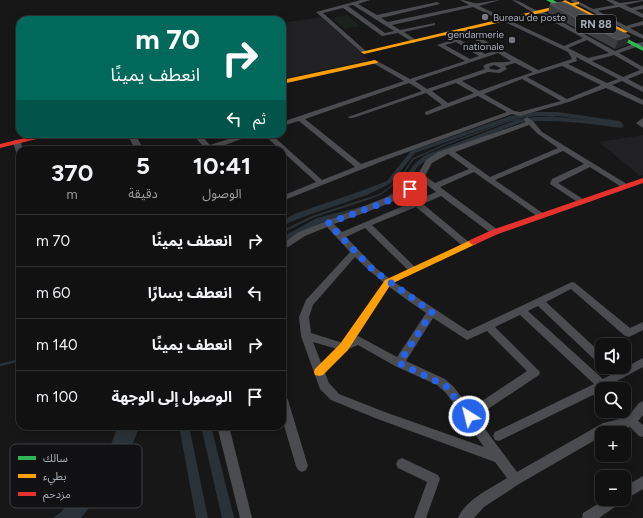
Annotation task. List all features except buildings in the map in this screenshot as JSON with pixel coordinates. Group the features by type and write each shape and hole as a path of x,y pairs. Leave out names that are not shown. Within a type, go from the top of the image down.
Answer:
{"street":[{"path":"367,0 320,12 375,62 427,91 448,106"},
{"path":"365,21 443,0"},
{"path":"463,0 570,51 643,90"},
{"path":"387,24 476,6 498,0"},
{"path":"514,0 588,38 643,70"},
{"name":"RN 88","path":"549,0 568,3 597,25 641,45"},
{"path":"609,0 643,16"},
{"path":"590,12 642,0"},
{"path":"434,2 450,11"},
{"path":"364,52 507,20 568,3 643,36"},
{"path":"355,4 414,41"},
{"path":"344,6 384,35 433,24"},
{"path":"631,10 643,7"},
{"path":"597,25 643,23"},
{"path":"616,25 641,45"},
{"path":"462,30 538,72"},
{"path":"446,34 484,56"},
{"path":"563,48 588,38"},
{"path":"457,40 440,45 470,61"},
{"path":"588,60 641,45"},
{"path":"453,52 469,47"},
{"path":"286,123 408,80 499,51"},
{"path":"427,113 520,78 575,60 570,51"},
{"path":"477,58 488,67"},
{"path":"502,68 516,61"},
{"path":"286,81 375,62"},
{"path":"562,64 643,102"},
{"path":"351,117 457,81 488,67 502,68 567,101"},
{"path":"286,197 360,168 523,117 643,70"},
{"path":"457,81 523,117 540,133 562,148 626,186"},
{"path":"286,245 302,234 400,195 416,184 429,162 441,154 523,117"},
{"path":"300,118 360,168"},
{"path":"643,120 639,123 643,126"},
{"path":"0,146 34,138"},
{"path":"199,138 206,146"},
{"path":"217,146 240,138"},
{"path":"271,138 280,146"},
{"path":"17,142 18,146"},
{"path":"489,180 562,148"},
{"path":"286,151 321,183"},
{"path":"449,151 541,216"},
{"path":"582,202 554,184 554,181 590,164"},
{"path":"433,187 474,169"},
{"path":"421,177 495,232"},
{"path":"319,372 344,347 388,282 495,232 626,186 642,182"},
{"path":"340,236 441,193"},
{"path":"417,203 467,245"},
{"path":"328,223 373,270 466,336 572,285 629,334 643,326"},
{"path":"366,224 413,270"},
{"path":"356,252 309,303 304,317 306,336 324,386 335,397 379,415 500,458"},
{"path":"539,301 595,353"},
{"path":"521,310 595,386"},
{"path":"399,363 432,312"},
{"path":"469,416 535,372 488,326"},
{"path":"306,336 344,347 358,340 399,363 446,386 515,480"},
{"path":"612,382 643,362"},
{"path":"499,436 595,392"},
{"path":"466,518 479,503 515,480 607,427 631,422 643,406"},
{"path":"286,413 302,466"},
{"path":"627,418 643,432"},
{"path":"224,430 246,518"},
{"path":"402,464 434,479 420,518"},
{"path":"631,490 643,482"},
{"path":"588,518 606,506"}],"shaded area":[{"path":"347,15 360,26 345,29 332,18"},
{"path":"321,17 369,60 286,78 286,22"},
{"path":"643,135 643,175 640,176 599,142"},
{"path":"116,430 138,430 132,444 111,444"},
{"path":"64,508 89,508 81,518 53,518"}],"waterway":[{"path":"286,222 297,216 364,193 389,182 413,152 512,117 536,114 558,114 619,123 621,126 558,119 519,121 423,159 415,166 399,192 388,199"},
{"path":"368,199 381,194 399,180 413,159 444,145 512,120 551,117 617,125"},
{"path":"286,230 312,217 368,199"},
{"path":"286,238 320,220 360,209"},
{"path":"0,365 16,361"},
{"path":"185,430 202,518"},
{"path":"207,430 228,518"}],"traffic: fast":[{"path":"549,0 572,12"},
{"path":"611,32 643,49"}],"traffic: slow":[{"path":"565,2 625,32"},
{"path":"364,52 577,3"},
{"path":"286,81 375,62"},
{"path":"319,372 344,347 388,282 473,242"}],"traffic: jam":[{"path":"0,146 34,138"},
{"path":"473,242 495,232 643,180"}],"place":[{"name":"Bureau de poste","path":"485,17"},
{"name":"gendarmerie nationale","path":"512,40"}],"route":[{"path":"410,189 386,202 328,223 373,270 432,312 399,363 441,382 450,390 469,416"}]}
